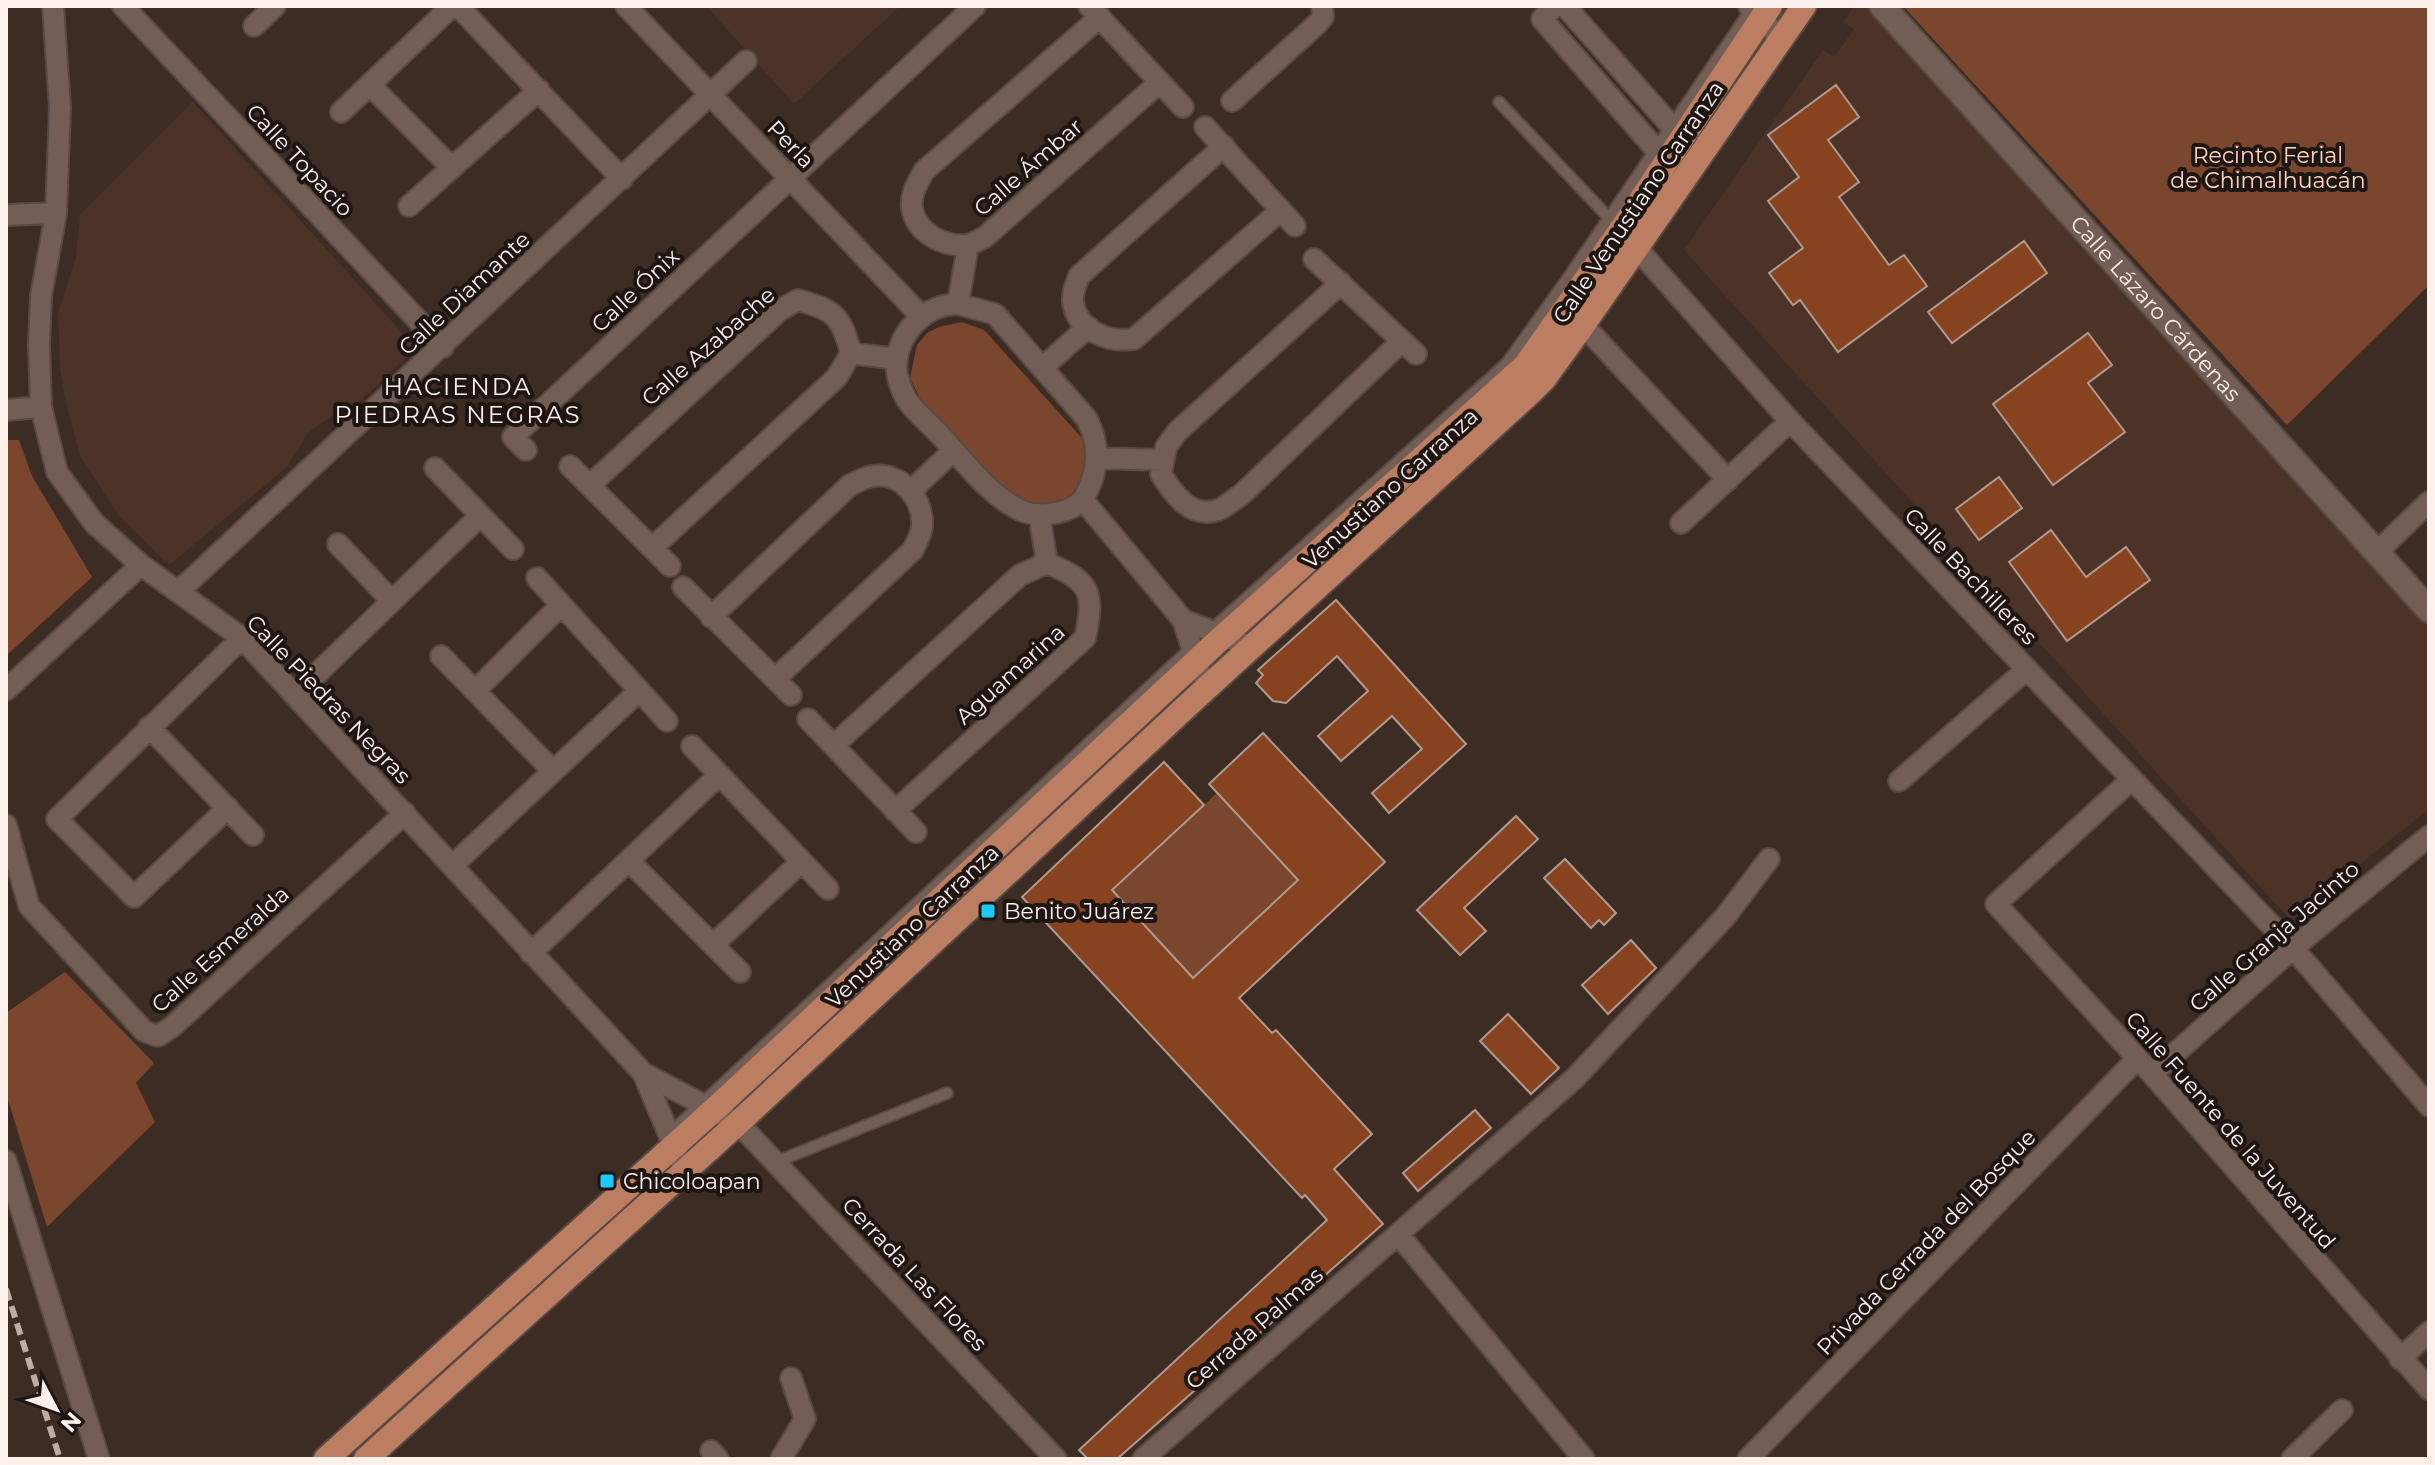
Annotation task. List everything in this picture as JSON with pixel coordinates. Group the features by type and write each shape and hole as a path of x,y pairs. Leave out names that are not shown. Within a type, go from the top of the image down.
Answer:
{"main road":[{"name":"Calle Venustiano Carranza","path":"1514,397 1525,366 1804,6"},
{"name":"Calle Venustiano Carranza","path":"1514,397 1544,379 1585,328 1661,155 1757,9"},
{"name":"Venustiano Carranza","path":"326,1459 1218,632 1514,397"},
{"name":"Venustiano Carranza","path":"366,1459 686,1170 741,1126 1514,397"}],"street":[{"name":"Calle Piedras Negras","path":"53,6 60,108 56,213 41,296 41,407 57,472 94,523 141,565 242,638 643,1073 741,1126"},
{"name":"Calle Topacio","path":"123,6 443,347"},
{"path":"254,26 275,6"},
{"path":"341,112 455,6 622,179"},
{"name":"Perla","path":"626,6 921,316"},
{"name":"Calle Ónix","path":"520,444 789,178 975,6"},
{"path":"1232,101 1317,24 1323,17 1322,6"},
{"path":"1555,6 1542,19 1661,155"},
{"path":"1565,6 1676,132"},
{"name":"Calle Lázaro Cárdenas","path":"1882,6 2429,610"},
{"path":"1757,9 1781,39"},
{"path":"1095,12 1183,107"},
{"name":"Calle Ámbar","path":"1095,12 924,171 914,190 912,208 922,226 937,241 968,245 985,237 1160,82"},
{"name":"Calle Diamante","path":"179,591 746,61"},
{"path":"370,85 451,167"},
{"path":"409,206 539,90"},
{"path":"1628,117 1648,100"},
{"path":"1205,127 1295,226"},
{"path":"1224,146 1079,276 1072,298 1076,314 1104,339 1118,342 1134,339 1281,210"},
{"path":"6,215 56,213"},
{"name":"Calle Bachilleres","path":"1627,236 1790,421 2293,948 2429,1106"},
{"path":"958,304 968,245"},
{"path":"1314,259 1341,283 1409,348 1241,495 1219,510 1201,511 1185,505 1161,474 1166,447 1178,431 1341,283"},
{"name":"Calle Azabache","path":"590,485 780,310 798,300 828,308 845,331 851,353"},
{"path":"958,304 995,314 1087,419 1096,437 1094,479 1083,500 1064,512 1023,512 1002,499 905,399 897,375 896,359 903,337 921,316 940,305 958,304"},
{"path":"1042,368 1088,327"},
{"path":"1585,328 1728,480"},
{"path":"652,548 837,377 851,353 896,359"},
{"path":"6,410 41,407"},
{"path":"1681,523 1790,421"},
{"path":"912,490 954,450"},
{"path":"1097,458 1162,460"},
{"path":"570,466 670,566"},
{"path":"435,468 513,549"},
{"path":"711,617 850,485 870,476 889,476 912,490 920,510 922,529 913,550 775,679"},
{"path":"1083,500 1183,620 1207,688"},
{"path":"2377,552 2429,502"},
{"path":"834,745 1020,575 1047,563 1039,514"},
{"path":"295,695 480,516"},
{"path":"338,544 392,601"},
{"name":"Aguamarina","path":"895,811 1085,638 1091,600 1079,579 1047,563"},
{"path":"6,690 141,565"},
{"path":"537,578 667,721"},
{"path":"683,587 791,695"},
{"path":"476,690 561,605"},
{"path":"1183,620 1252,647"},
{"path":"228,808 134,897 57,819 242,638"},
{"path":"441,656 553,771"},
{"path":"1899,781 2027,669"},
{"path":"453,865 639,691"},
{"path":"808,719 916,832"},
{"path":"149,727 253,835"},
{"path":"692,746 828,889"},
{"path":"531,953 719,775"},
{"name":"Calle Fuente de la Juventud","path":"2132,779 1996,904 2429,1389"},
{"name":"Calle Esmeralda","path":"6,825 29,906 144,1031 158,1036 172,1027 405,813"},
{"name":"Calle Granja Jacinto","path":"2144,1067 2425,846"},
{"name":"Cerrada Palmas","path":"1143,1459 1575,1078 1725,917 1769,859"},
{"path":"630,862 740,972"},
{"path":"713,945 801,862"},
{"name":"Privada Cerrada del Bosque","path":"1748,1459 2144,1067"},
{"name":"Calle Piedras Negras","path":"643,1073 670,1142 686,1170"},
{"name":"Cerrada Las Flores","path":"741,1126 1056,1459"},
{"path":"6,1161 99,1459"},
{"path":"1398,1234 1584,1459"},
{"path":"2400,1359 2429,1332"},
{"path":"781,1459 805,1419 791,1378"},
{"path":"2292,1459 2342,1410"}],"lane":[{"path":"1218,632 1507,363 1627,236 1813,6"},
{"path":"1499,102 1627,236"},
{"path":"378,1459 1545,391 1585,328"},
{"path":"776,1162 947,1093"},
{"path":"312,1459 670,1142"}],"shaded area":[{"path":"706,6 900,6 794,104"},
{"path":"1854,6 1869,6 2429,625 2429,809 2290,920 1684,250 1823,50 1834,57 1854,29 1843,22"},
{"path":"193,102 416,348 355,406 337,412 308,433 287,467 169,565 118,515 80,455 65,400 58,313 76,257 80,215"}],"green space":[{"name":"Recinto Ferial de Chimalhuacán","path":"1903,6 2429,6 2429,285 2287,425"},
{"path":"962,322 984,330 1082,438 1088,454 1084,473 1077,491 1069,499 1034,507 1008,496 921,400 910,378 917,345 927,333"},
{"path":"6,440 19,440 32,476 92,577 6,656"},
{"path":"1217,793 1298,880 1193,978 1112,890"},
{"path":"65,972 154,1063 136,1083 155,1122 47,1227 6,1093 6,1013"}],"building":[{"path":"1836,85 1859,117 1828,140 1859,182 1839,197 1889,265 1904,255 1927,286 1838,352 1800,300 1793,305 1769,273 1803,248 1768,201 1799,177 1768,135"},
{"path":"2024,241 2047,273 1952,343 1928,312"},
{"path":"2088,333 2112,365 2088,383 2125,432 2053,485 1993,404"},
{"path":"1999,477 2022,508 1979,540 1956,509"},
{"path":"2051,530 2086,577 2126,547 2150,580 2067,641 2009,562"},
{"path":"1336,600 1466,744 1389,813 1372,793 1422,749 1392,716 1341,761 1318,736 1368,691 1337,656 1286,703 1273,701 1256,683 1263,675 1258,670"},
{"path":"1263,733 1385,862 1239,998 1272,1033 1276,1030 1372,1134 1334,1169 1383,1224 1117,1459 1088,1459 1079,1450 1327,1220 1305,1195 1302,1198 1022,897 1164,762 1204,805 1112,890 1193,978 1298,880 1209,784"},
{"path":"1516,816 1538,839 1464,908 1486,931 1460,955 1417,910"},
{"path":"1565,859 1616,913 1604,925 1599,920 1591,928 1544,878"},
{"path":"1631,940 1656,968 1608,1014 1582,985"},
{"path":"1508,1014 1559,1068 1531,1094 1480,1041"},
{"path":"1475,1110 1491,1128 1418,1191 1403,1173"}],"railway":[{"path":"6,1289 60,1459"}],"place":[{"name":"Benito Juárez","path":"988,911"},
{"name":"Chicoloapan","path":"607,1181"}],"district":[{"name":"HACIENDA PIEDRAS NEGRAS","path":"458,401"}]}
